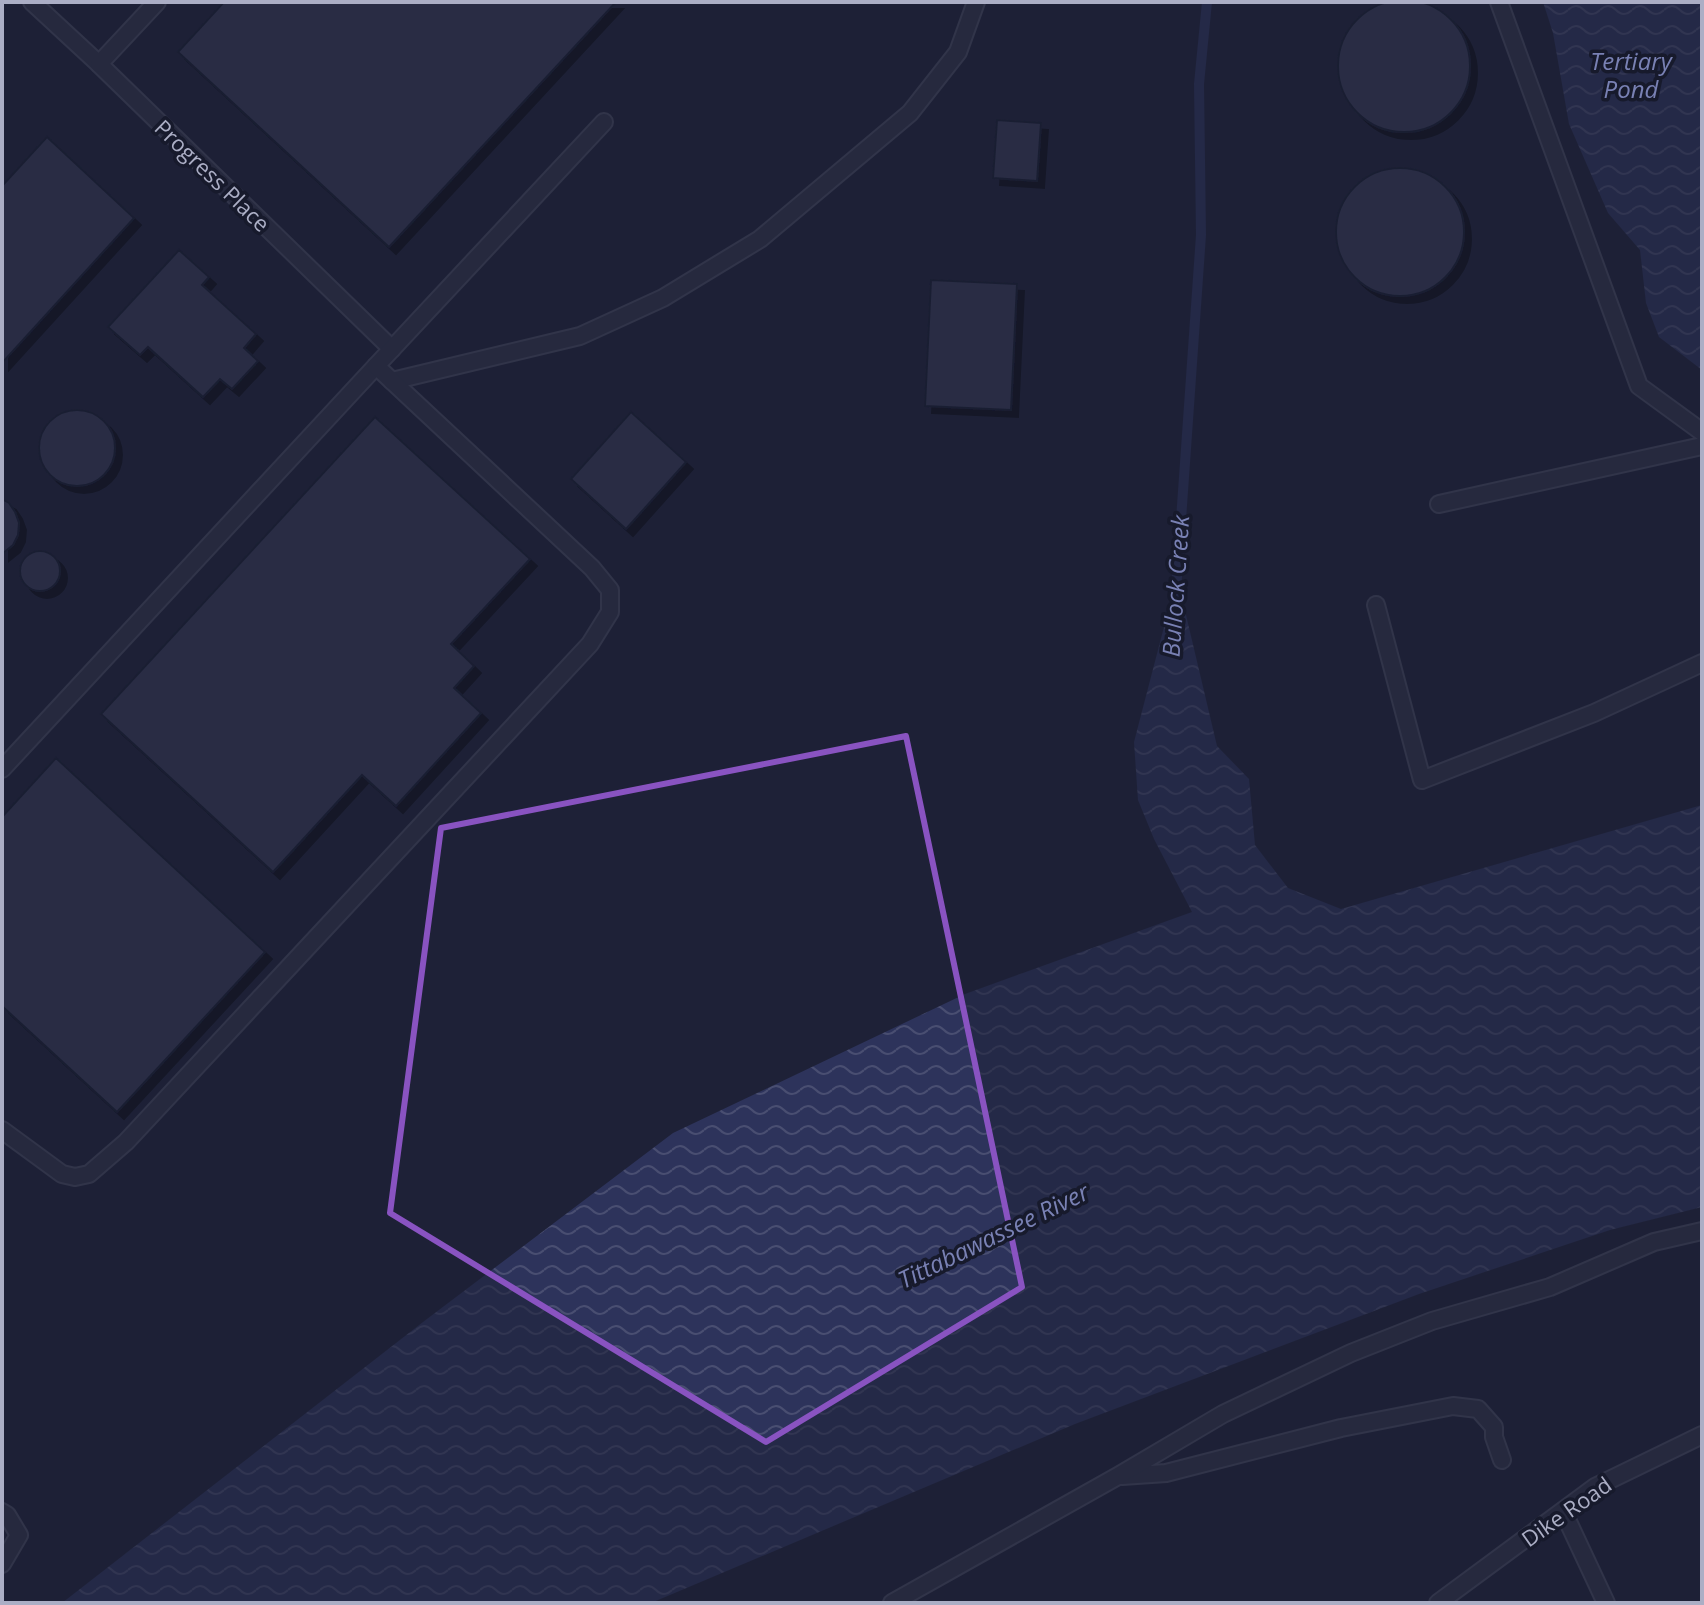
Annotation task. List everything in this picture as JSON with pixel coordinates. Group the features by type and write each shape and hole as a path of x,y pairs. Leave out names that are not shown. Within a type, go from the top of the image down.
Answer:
{"lane":[{"name":"Progress Place","path":"32,2 392,349"},
{"path":"99,64 157,2"},
{"path":"392,381 580,336 663,298 760,239 910,113 958,52 976,2"},
{"path":"1499,2 1639,386 1702,432"},
{"path":"2,769 604,122"},
{"path":"2,1130 62,1174 75,1177 89,1174 106,1160 590,644 610,612 610,590 592,568 376,366"},
{"path":"1439,504 1702,446"},
{"path":"1376,605 1422,780 1594,713 1702,663"},
{"path":"892,1603 1223,1414 1351,1353 1432,1321 1550,1287 1654,1242 1702,1231"},
{"path":"1118,1476 1166,1473 1341,1428 1453,1406 1478,1409 1494,1427 1502,1460"},
{"name":"Dike Road","path":"1438,1603 1595,1487 1702,1435"},
{"path":"1563,1511 1606,1603"},
{"path":"2,1512 19,1535 2,1564"}],"highlighted area":[{"path":"906,736 1022,1287 766,1442 390,1213 441,828"}],"water":[{"name":"Tertiary Pond","path":"1543,2 1702,2 1702,370 1659,337 1646,303 1640,250 1608,213 1569,124 1553,33"},
{"name":"Tittabawassee River","path":"1177,577 1217,746 1249,779 1255,845 1288,888 1341,909 1702,805 1702,1207 1610,1230 1419,1294 1075,1424 651,1603 62,1603 423,1322 673,1133 965,994 1192,912 1154,839 1138,800 1134,742"}],"building":[{"path":"1404,0 1429,5 1451,19 1465,41 1470,66 1465,91 1451,113 1429,127 1404,132 1379,127 1357,113 1343,91 1338,66 1343,41 1357,19 1379,5"},
{"path":"224,2 616,2 389,247 178,52"},
{"path":"997,120 1041,123 1037,181 993,178"},
{"path":"47,137 134,218 2,363 2,186"},
{"path":"1400,168 1425,173 1445,187 1459,207 1464,232 1459,257 1445,277 1425,291 1400,296 1375,291 1355,277 1341,257 1336,232 1341,207 1355,187 1375,173"},
{"path":"179,250 209,277 202,285 256,334 244,348 258,361 232,389 220,379 203,397 148,347 140,355 108,327"},
{"path":"931,280 1017,284 1011,410 925,406"},
{"path":"85,410 98,416 109,427 115,448 113,463 98,480 85,486 69,486 56,480 41,463 39,440 45,427 62,412"},
{"path":"631,412 686,462 626,529 571,479"},
{"path":"375,417 530,559 451,644 474,666 454,688 481,713 396,806 362,775 273,872 101,714"},
{"path":"2,499 9,503 19,523 13,545 2,554"},
{"path":"40,551 54,557 60,571 54,585 40,591 26,585 20,571 26,557"},
{"path":"56,758 265,952 117,1112 2,1006 2,817"}],"waterway":[{"name":"Bullock Creek","path":"1176,591 1201,235 1199,84 1207,2"}]}
